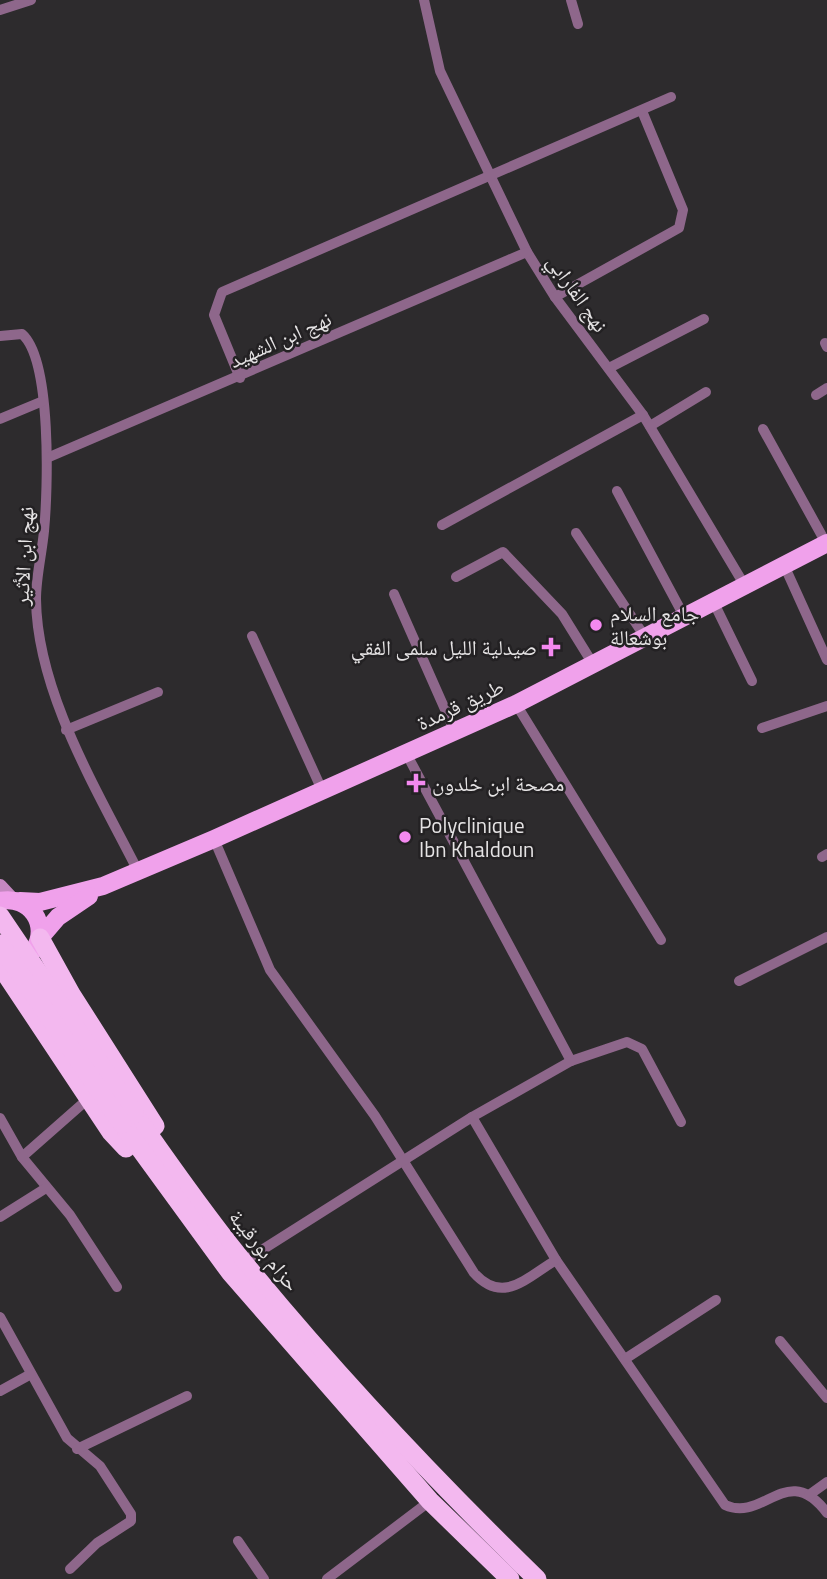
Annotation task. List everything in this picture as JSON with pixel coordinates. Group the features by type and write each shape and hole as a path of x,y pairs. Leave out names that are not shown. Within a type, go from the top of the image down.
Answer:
{"highway":[{"name":"حزام بورقيبة","path":"0,916 128,1119"},
{"path":"40,937 57,972 144,1105 196,1212"},
{"name":"حزام بورقيبة","path":"0,944 196,1212 230,1272 430,1500 510,1579"},
{"path":"0,963 111,1132 196,1212"},
{"name":"حزام بورقيبة","path":"196,1212 443,1488 537,1579"}],"main road":[{"name":"طريق قرمدة","path":"11,901 40,902 103,886 214,839 516,704 827,543"},
{"path":"0,886 11,901 34,912 41,928 40,937"},
{"name":"طريق قرمدة","path":"0,963 19,961 29,956 40,937 58,917 103,886"}],"street":[{"path":"0,10 31,0"},
{"name":"نهج الفارابي","path":"424,0 440,71 489,178 527,252 555,297 643,415 745,586"},
{"path":"571,0 579,24"},
{"path":"240,378 214,315 222,292 671,97"},
{"path":"555,297 679,228 683,210 642,111"},
{"name":"نهج ابن الشهيد","path":"47,458 240,378 527,252"},
{"path":"609,368 704,319"},
{"name":"نهج ابن الأثير","path":"0,336 22,334 31,343 43,401 47,458 36,600 47,666 66,730 138,871"},
{"path":"816,395 827,388"},
{"path":"650,426 706,392"},
{"path":"0,419 43,401"},
{"path":"442,525 643,415"},
{"path":"763,429 827,543"},
{"path":"617,491 685,618"},
{"path":"576,533 645,637"},
{"path":"456,577 495,553 503,552 562,614 593,664"},
{"path":"784,565 827,660"},
{"path":"394,594 455,732"},
{"path":"714,603 752,681"},
{"path":"252,636 322,790"},
{"path":"66,730 158,692"},
{"path":"516,704 661,940"},
{"path":"762,728 827,706"},
{"path":"406,753 571,1061"},
{"path":"214,839 270,971 405,1162 474,1273 485,1285 500,1290 512,1287 556,1260"},
{"path":"739,981 827,937"},
{"path":"243,1262 405,1162 472,1116 571,1061 632,1043 642,1049 681,1122"},
{"path":"22,1157 89,1098"},
{"path":"472,1116 556,1260 725,1505 741,1509 790,1490 809,1495 827,1513"},
{"path":"0,1118 22,1157 70,1215 117,1286"},
{"path":"0,1217 46,1188"},
{"path":"625,1359 716,1300"},
{"path":"0,1317 67,1438 100,1466 131,1514 131,1521 97,1543 70,1569"},
{"path":"780,1340 827,1398"},
{"path":"0,1391 31,1374"},
{"path":"77,1449 187,1396"},
{"path":"809,1495 827,1482"},
{"path":"327,1579 430,1500"},
{"path":"238,1541 264,1579"}],"place":[{"name":"جامع السلام بوشعالة","path":"596,625"},
{"name":"صيدلية الليل سلمى الفقي","path":"551,647"},
{"name":"مصحة ابن خلدون","path":"416,783"},
{"name":"Polyclinique Ibn Khaldoun","path":"405,837"}]}
